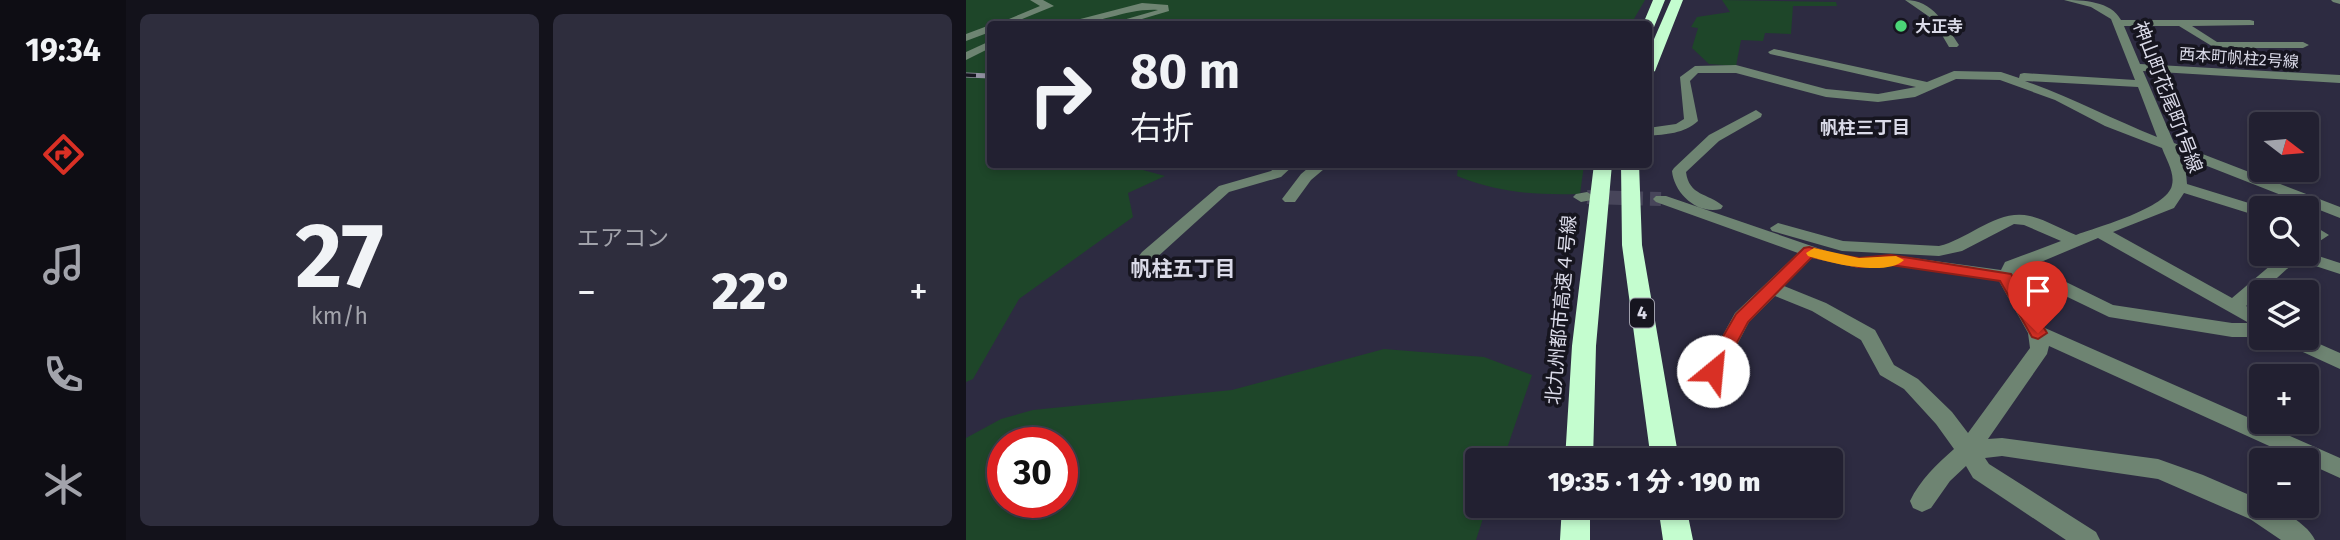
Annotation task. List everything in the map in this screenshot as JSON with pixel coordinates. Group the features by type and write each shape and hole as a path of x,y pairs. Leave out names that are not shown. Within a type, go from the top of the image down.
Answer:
{"highway":[{"path":"1650,21 1659,0"},
{"path":"1652,61 1677,0"},
{"name":"北九州都市高速４号線","path":"1579,448 1584,346 1603,168"},
{"name":"4","path":"1630,168 1632,245 1663,448"},
{"path":"1574,540 1575,518"},
{"path":"1674,518 1678,540"}],"street":[{"path":"1012,21 1041,12 1049,6 1035,0"},
{"path":"1910,0 1935,16 1954,45"},
{"name":"神山町花尾町1号線","path":"2006,277 2011,266 2168,205 2180,187 2179,173 2118,23 2104,10 2068,0"},
{"path":"1079,21 1142,6 1164,7 1164,12 1127,21"},
{"path":"2118,23 2250,23"},
{"path":"2235,23 2269,44"},
{"path":"2182,24 2215,45 2303,45"},
{"path":"966,32 987,28"},
{"path":"1922,28 1946,33"},
{"path":"966,38 987,29"},
{"path":"966,57 987,46"},
{"path":"1774,52 1928,86"},
{"name":"西本町帆柱2号線","path":"2136,67 2340,79"},
{"path":"1652,131 1679,128 1691,121 1684,80 1695,70 1722,68 1751,71 1826,93 1878,97 1912,94 1954,75 2142,84"},
{"path":"2001,76 2059,97 2110,123 2340,213"},
{"path":"1756,114 1736,122 1689,159 1679,172 1679,183 1686,193 1699,201 1808,238 1842,246 1939,251 1956,247 2011,219 2044,225 2076,241"},
{"path":"1147,256 1224,189 1276,174 1283,168"},
{"path":"1290,199 1306,177 1318,168"},
{"path":"2180,187 2249,208"},
{"path":"1661,199 1832,259 1859,262 1891,260 2058,285 2118,313 2232,330 2249,330"},
{"path":"2100,232 2249,315"},
{"path":"1704,388 1742,318 1809,251"},
{"path":"2319,262 2340,269"},
{"path":"2234,306 2281,266"},
{"path":"1922,501 1942,474 1969,450 2040,349 2038,333 2006,277"},
{"path":"1773,288 1819,307 1868,335 1887,369 1911,384 1944,418 1969,450 1981,471 2087,540"},
{"path":"2038,333 2340,468"},
{"path":"2315,350 2340,362"},
{"path":"1969,450 2001,447 2158,469 2195,482 2259,511 2302,540"}],"green space":[{"path":"966,0 1645,0 1633,21 987,21 987,168 1136,168 1165,176 1128,193 1133,217 1019,299 973,379 966,382"},
{"path":"1722,0 1836,2 1837,6 1793,6 1791,34 1765,33 1763,41 1741,40 1736,66 1709,64 1692,48 1698,28 1691,27 1697,17 1730,12"},
{"path":"1458,168 1584,168 1580,194 1502,189 1457,176"},
{"path":"1384,349 1484,357 1532,375 1507,448 1465,448 1465,518 1483,518 1476,540 966,540 966,438 1001,419 1033,410 1232,390"}],"tunnel":[{"path":"1587,197 1661,199"}],"railway":[{"path":"966,75 987,76"}],"slow traffic":[{"path":"1814,253 1832,259 1859,262 1896,260"}],"place":[{"name":"大正寺","path":"1901,26"}],"district":[{"name":"帆柱三丁目","path":"1865,128"},
{"name":"帆柱五丁目","path":"1183,269"}],"route":[{"path":"1713,371 1742,318 1809,251 1832,259 1859,262 1891,260 2006,277 2038,333"}]}
